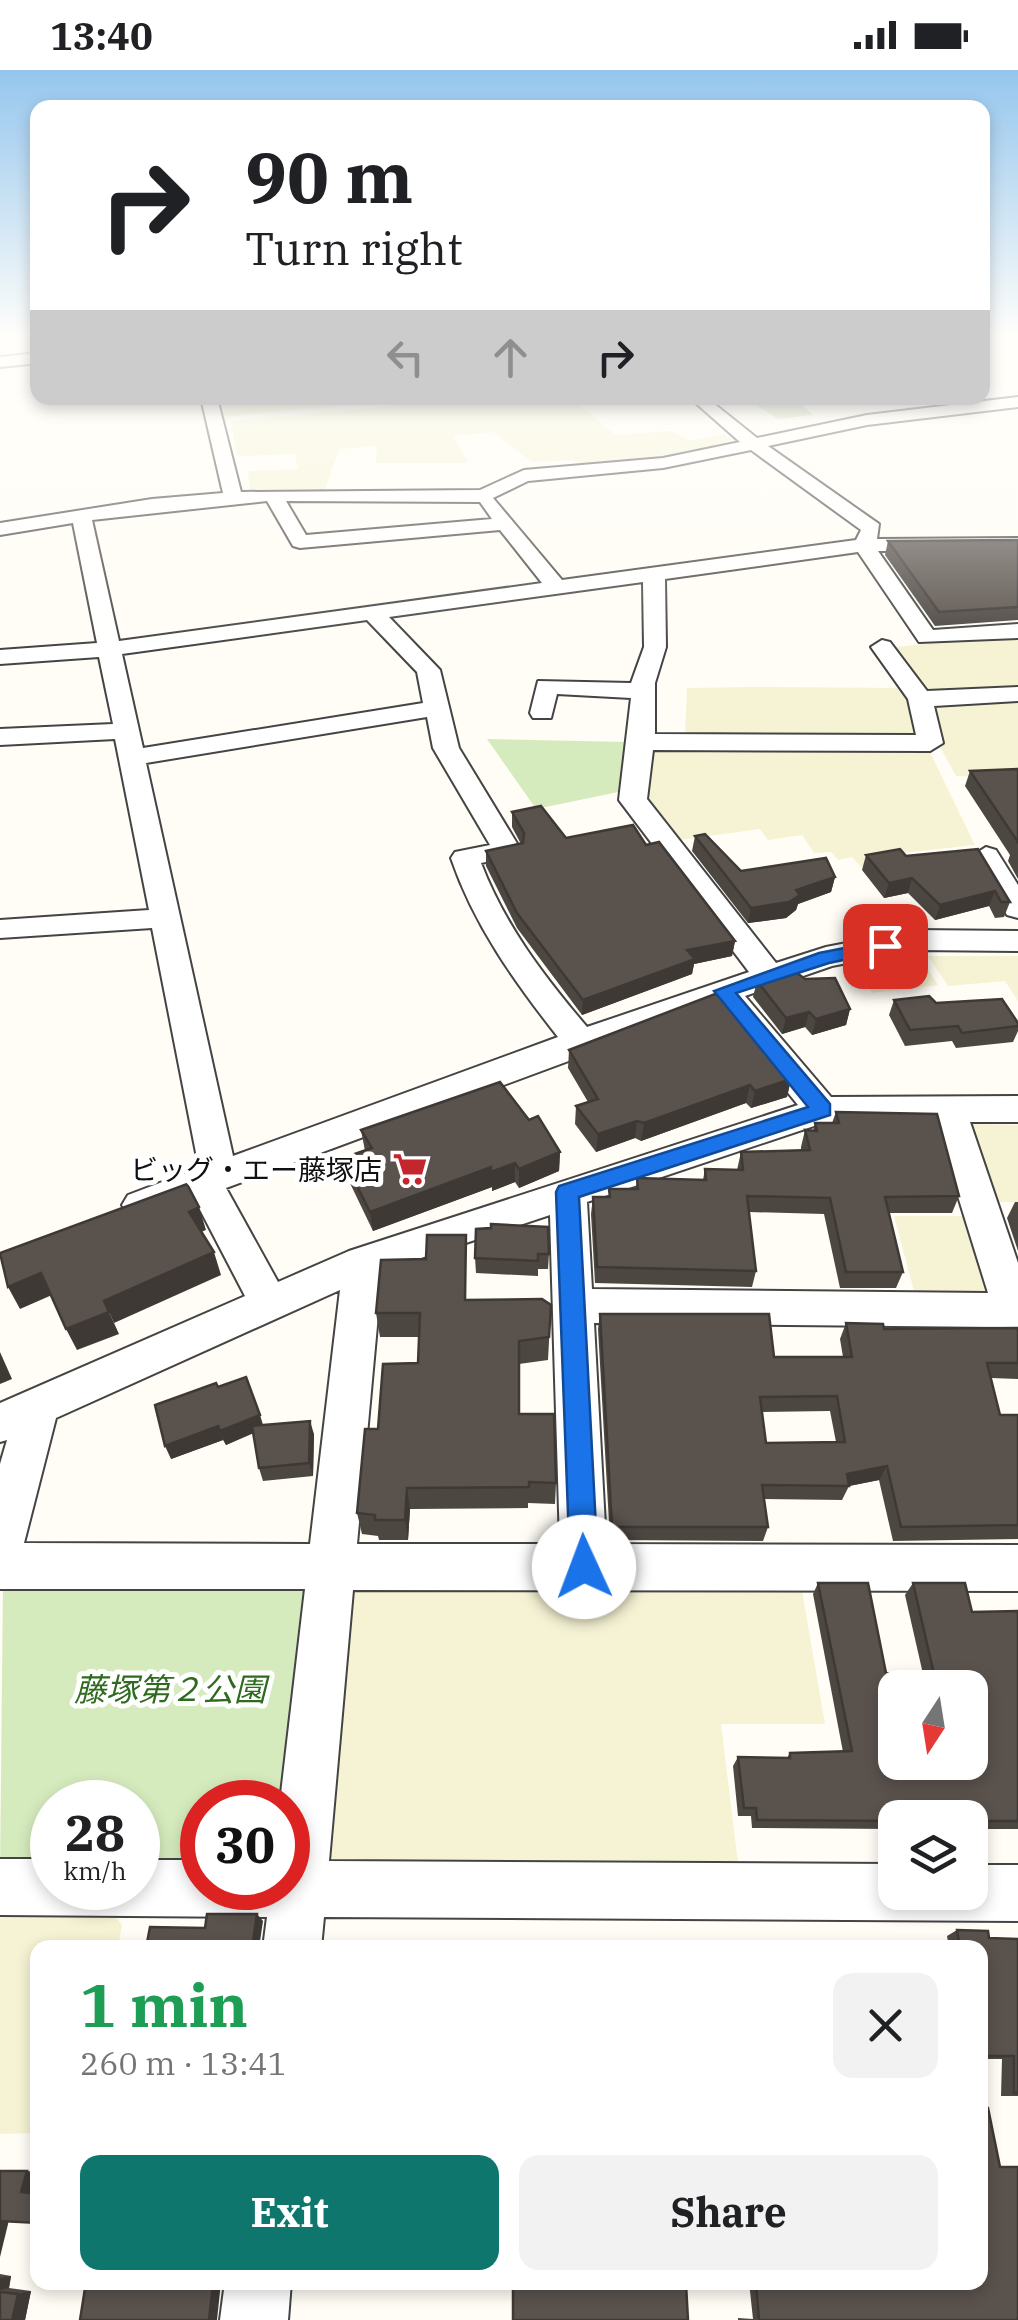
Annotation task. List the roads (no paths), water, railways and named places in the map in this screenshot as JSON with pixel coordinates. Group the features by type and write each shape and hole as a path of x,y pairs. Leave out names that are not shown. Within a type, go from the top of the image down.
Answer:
{"street":[{"path":"219,438 233,497"},
{"path":"746,438 872,528 864,545"},
{"path":"0,528 273,494 483,496 524,476 664,463 772,438"},
{"path":"273,494 300,542 502,524"},
{"path":"483,496 556,587"},
{"path":"82,517 165,918 212,1179 269,1302"},
{"path":"0,658 109,648 864,545 1018,544"},
{"path":"864,545 927,637 1018,631"},
{"path":"654,574 655,647 643,691 642,742 633,800 768,974"},
{"path":"372,613 428,670 446,748 508,850 465,858 476,892 512,960 580,1040"},
{"path":"642,742 930,742 920,699 882,648"},
{"path":"542,714 546,686 643,691"},
{"path":"920,699 1018,694"},
{"path":"0,737 129,744 438,708"},
{"path":"986,856 1018,908"},
{"path":"0,929 165,918"},
{"path":"116,1214 580,1040 768,974 826,957 914,940 1018,941"},
{"path":"724,991 822,1110"},
{"path":"575,1306 1017,1314 948,1108"},
{"path":"0,1547 19,1415 269,1302 363,1262 822,1110 1018,1109"},
{"path":"568,1192 584,1567"},
{"path":"309,1780 363,1262"},
{"path":"0,1566 1018,1568"},
{"path":"0,1887 180,1888"},
{"path":"310,1889 1018,1894"},
{"path":"293,1940 296,1910"},
{"path":"254,2320 257,2290"}],"place":[{"name":"ビッグ・エー藤塚店","path":"410,1169"}],"park label":[{"name":"藤塚第２公園","path":"170,1689"}]}
